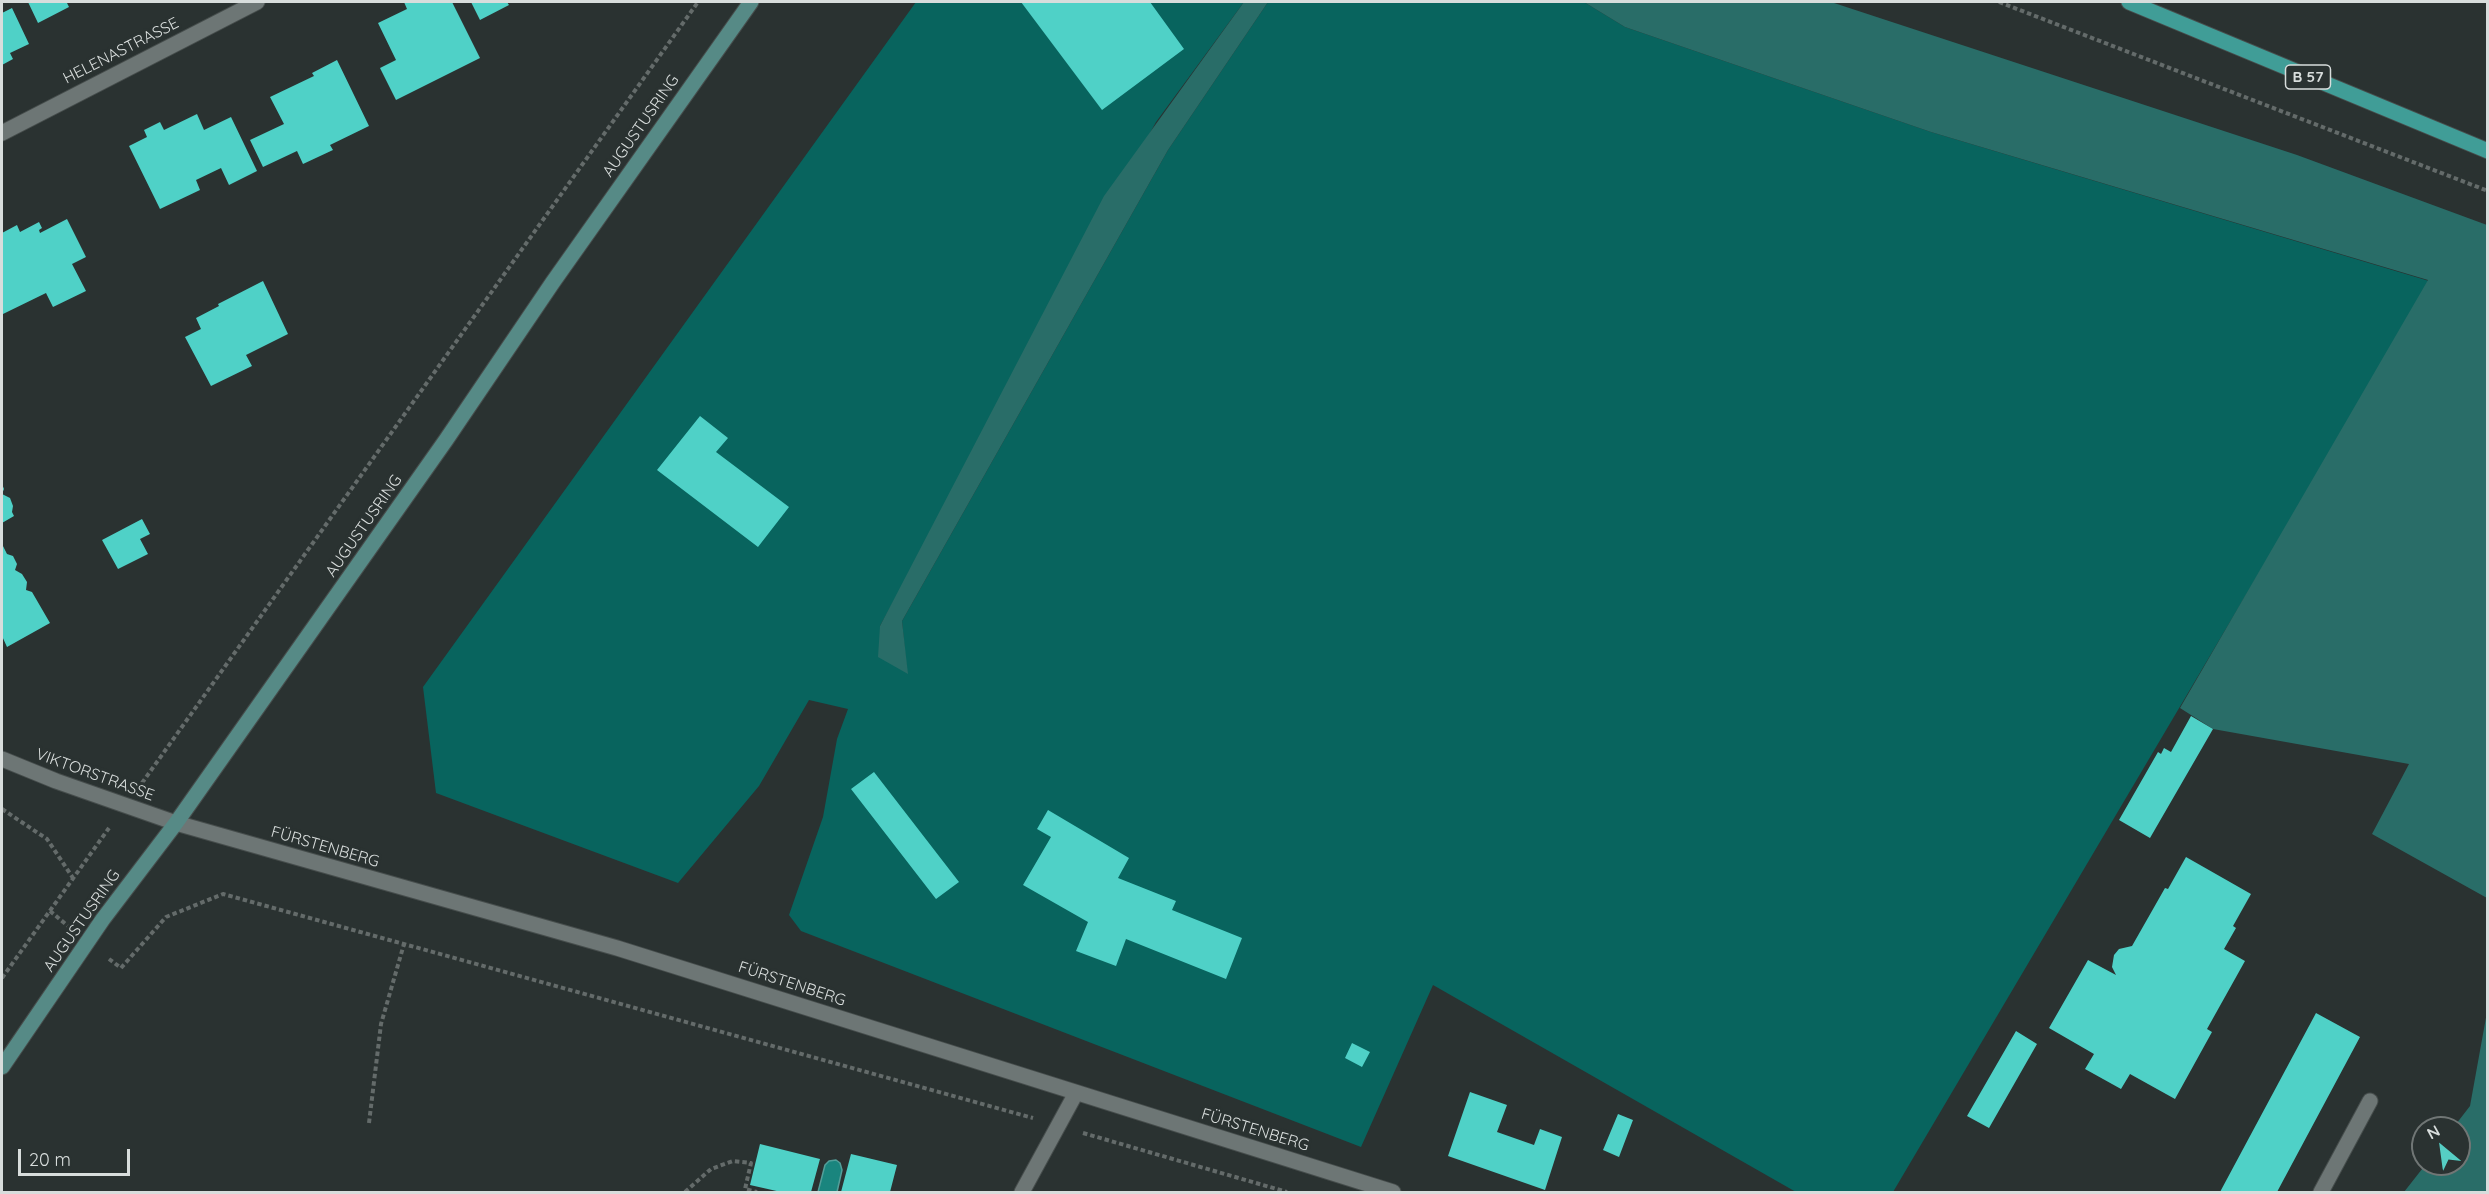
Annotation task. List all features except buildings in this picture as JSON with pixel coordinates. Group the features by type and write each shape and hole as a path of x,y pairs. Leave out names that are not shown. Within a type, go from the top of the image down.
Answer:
{"main road":[{"name":"AUGUSTUSRING","path":"2,1066 103,919 176,823 446,440 750,2"},
{"name":"B 57","path":"2129,2 2487,151"}],"street":[{"name":"HELENASTRASSE","path":"2,133 257,2"},
{"name":"VIKTORSTRASSE","path":"2,759 176,823"},
{"name":"FÜRSTENBERG","path":"176,823 617,948 1393,1192"},
{"path":"1022,1192 1076,1093"},
{"path":"2321,1192 2370,1101"}],"path":[{"path":"2,978 698,2"},
{"path":"1999,2 2487,191"},
{"path":"2,809 47,839 73,878"},
{"path":"88,943 121,968 166,917 223,894 1059,1126 1287,1192"},
{"path":"369,1124 381,1024 404,944"},
{"path":"685,1192 711,1169 733,1161 751,1163 746,1189 757,1192"}],"shaded area":[{"path":"916,2 1244,2 1156,122 880,626 907,673 902,621 1168,150 1268,2 1584,2 1625,27 1931,132 2429,281 1893,1192 1796,1192 1433,985 1361,1147 801,931 789,915 823,817 837,739 848,709 809,700 759,786 678,883 436,793 423,687"},
{"path":"1244,2 1268,2 1168,150 902,621 908,674 878,657 880,626 1104,196"},
{"path":"1584,2 1831,2 2297,155 2487,225 2487,898 2372,834 2409,764 2213,729 2180,708 2428,280 1931,132 1625,27"},
{"path":"2487,1012 2487,1192 2404,1192 2417,1176 2471,1176 2471,1116 2462,1116 2470,1106"},
{"path":"836,1160 840,1163 842,1170 837,1192 818,1192 825,1165 829,1161"}]}
